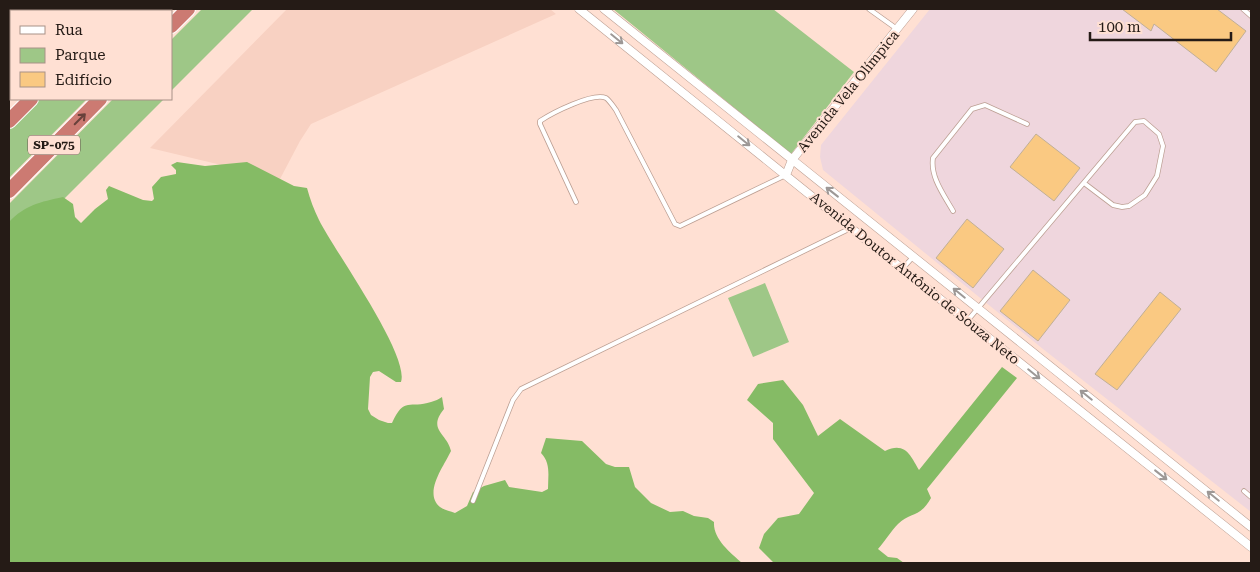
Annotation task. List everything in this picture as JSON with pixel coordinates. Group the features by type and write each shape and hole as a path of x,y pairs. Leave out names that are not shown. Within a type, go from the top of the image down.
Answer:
{"highway":[{"path":"172,25 188,9"},
{"path":"9,121 30,100"},
{"name":"SP-075","path":"9,191 99,100"}],"street":[{"name":"Avenida Doutor Antônio de Souza Neto","path":"579,9 1251,546"},
{"name":"Avenida Doutor Antônio de Souza Neto","path":"604,9 1251,527"},
{"name":"Avenida Vela Olímpica","path":"786,175 792,160 913,9"}],"lane":[{"path":"870,9 897,29"},
{"path":"1242,9 1251,16"},
{"path":"576,202 540,121 587,99 599,96 608,99 616,110 675,224 680,226 786,175"},
{"path":"953,211 934,176 933,158 972,109 985,105 1027,124"},
{"path":"968,320 1135,122 1144,121 1159,134 1163,146 1157,176 1145,195 1129,206 1113,205 1084,183"},
{"path":"473,501 513,400 521,389 851,228"},
{"path":"902,268 914,256"},
{"path":"1244,491 1251,497"}],"shaded area":[{"path":"287,9 550,9 556,14 311,124 280,179 150,148"},
{"path":"930,9 1251,9 1251,512 1043,349 823,170 820,157 821,145"}],"green space":[{"path":"202,9 253,9 172,90 172,39"},
{"path":"613,9 773,9 854,72 791,154"},
{"path":"36,100 86,100 9,178 9,127"},
{"path":"112,100 163,100 9,254 9,204"},
{"path":"177,162 205,166 247,162 294,186 307,188 319,220 383,327 401,369 401,382 396,382 379,371 373,372 370,377 368,409 371,415 379,420 392,423 400,409 404,406 424,404 442,397 444,409 437,422 451,451 436,479 434,487 435,501 440,507 455,513 467,506 473,492 484,486 505,480 509,487 542,492 548,489 548,465 541,453 546,438 582,441 606,464 615,467 629,467 635,487 651,503 670,512 683,511 694,516 708,518 714,522 714,528 719,540 742,563 9,563 9,222 33,205 63,197 73,204 75,217 81,223 108,199 106,190 109,186 143,200 152,201 154,199 152,187 161,177 176,174 176,170 171,165"},
{"path":"765,283 789,342 753,357 728,298"},
{"path":"1002,367 1017,378 927,489 931,498 923,509 902,520 878,549 888,557 897,558 904,563 774,563 759,548 764,534 778,518 799,514 814,493 773,439 773,423 747,400 758,384 783,380 803,405 818,436 840,419 885,451 892,448 903,449 919,470"}],"building":[{"path":"1122,9 1217,9 1246,31 1216,72 1154,24 1151,31"},
{"path":"1036,134 1080,168 1054,201 1010,167"},
{"path":"967,219 1004,249 973,288 936,258"},
{"path":"1033,270 1070,300 1038,341 1000,311"},
{"path":"1160,292 1181,309 1117,390 1095,374"}]}
